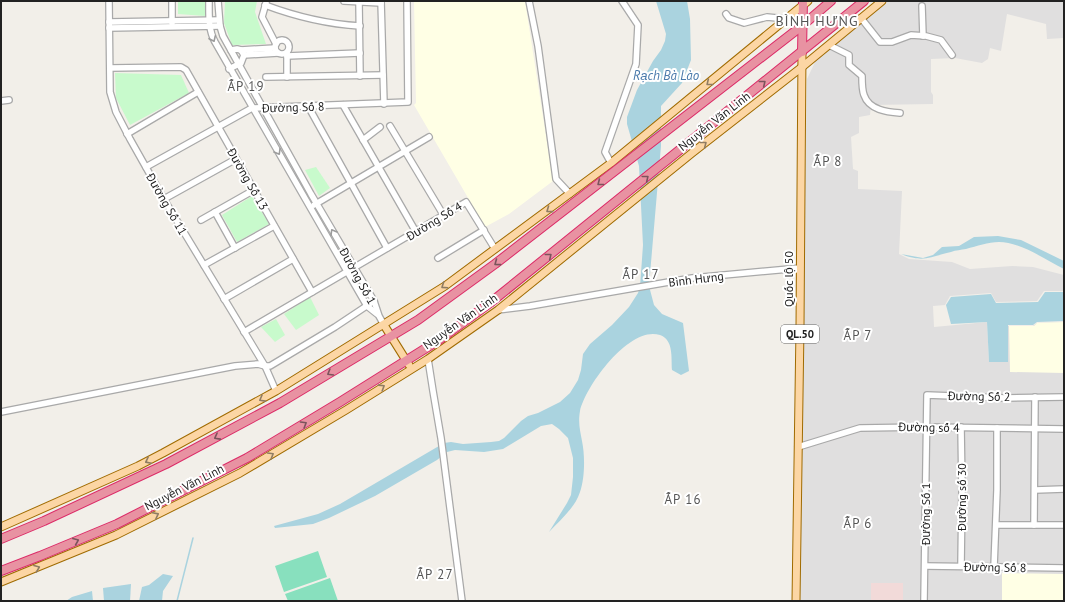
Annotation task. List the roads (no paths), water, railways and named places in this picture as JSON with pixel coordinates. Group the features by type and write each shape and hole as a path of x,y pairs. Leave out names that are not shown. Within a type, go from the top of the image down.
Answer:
{"highway":[{"name":"Nguyễn Văn Linh","path":"1,539 44,521 161,467 280,403 432,311 495,264 831,1"},
{"name":"Nguyễn Văn Linh","path":"1,571 117,524 247,458 439,340 490,303 864,1"},
{"name":"Quốc lộ 50","path":"802,52 805,2"}],"main road":[{"name":"Nguyễn Văn Linh","path":"1,582 116,535 240,472 346,410 428,359 498,310 692,153 802,67 882,1"},
{"path":"1,527 145,462 276,391 445,286 625,152 787,19 805,2"},
{"name":"Quốc lộ 50","path":"796,601 802,52"},
{"path":"686,146 692,153"},
{"path":"384,325 412,369"}],"street":[{"name":"Đường Số 11","path":"108,1 110,92 116,112 164,199 265,366 276,391"},
{"path":"172,1 172,24"},
{"name":"Đường Số 1","path":"209,1 209,23 211,35 229,69 367,306 379,316"},
{"name":"Đường Số 1","path":"218,1 219,23 223,36 316,203 374,301 384,325"},
{"path":"344,1 381,2 384,104"},
{"name":"Đường Số 8","path":"146,167 252,108 408,102 407,1"},
{"path":"529,1 538,46 556,179 570,194"},
{"path":"611,163 605,152 636,64 638,25 622,1"},
{"path":"359,2 360,76"},
{"path":"360,26 339,25 314,21 289,14 266,3 262,17 276,48 282,54 360,53"},
{"path":"922,6 923,36"},
{"path":"726,14 729,18 744,23 767,17 787,19"},
{"path":"861,18 880,42 892,42 911,35 923,36 941,40 952,55"},
{"path":"109,25 219,23"},
{"path":"276,48 279,41 286,42 289,48 287,54 287,77"},
{"path":"829,45 849,55 849,65 862,76 864,96 874,107 888,112 900,112"},
{"path":"231,50 237,49 243,53 276,48"},
{"path":"229,69 242,60 243,53"},
{"name":"Đường Số 13","path":"110,68 182,67 186,70 312,292"},
{"path":"266,77 383,75"},
{"path":"127,134 198,92"},
{"path":"1,101 9,100"},
{"path":"343,105 416,232"},
{"path":"308,106 387,248"},
{"path":"390,126 444,216"},
{"path":"363,140 380,128"},
{"path":"310,207 429,137"},
{"path":"164,199 236,159"},
{"path":"201,220 254,190"},
{"name":"Đường Số 4","path":"244,332 466,202 495,249"},
{"path":"215,212 235,248"},
{"path":"204,266 274,226"},
{"path":"438,258 484,230"},
{"path":"224,299 293,259"},
{"name":"Bình Hưng","path":"498,310 530,306 687,279 800,268"},
{"path":"1,412 235,366 258,364 270,366 374,301"},
{"path":"428,359 432,392 444,459 462,601"},
{"name":"Đường Số 2","path":"926,427 927,395 1005,398 1064,397"},
{"path":"1034,525 1035,397"},
{"name":"Đường Số 1","path":"924,601 926,427"},
{"name":"Đường số 4","path":"798,447 860,428 926,427 1064,429"},
{"name":"Đường số 30","path":"961,428 961,566"},
{"path":"994,567 997,525 997,428"},
{"path":"1035,490 1064,489"},
{"path":"997,525 1064,525"},
{"name":"Đường Số 8","path":"925,566 1064,568"}],"water":[{"name":"Rạch Bà Lào","path":"656,1 687,1 690,19 691,60 682,83 661,106 661,146 649,286 654,305 662,314 683,323 689,371 681,375 672,370 670,345 664,337 660,335 648,334 636,339 623,348 611,360 591,387 580,411 579,419 583,447 584,473 578,498 571,509 549,532 571,495 573,477 573,458 568,438 552,424 541,426 503,449 484,452 455,450 447,452 437,460 375,496 329,518 313,524 275,528 274,526 318,514 340,504 444,443 451,442 463,444 499,441 528,416 538,413 560,402 570,393 578,380 583,354 590,344 612,325 629,307 640,287 643,245 639,166 627,124 627,117 637,90 665,41 666,34"},
{"path":"998,236 1021,240 1064,261 1064,269 1024,248 999,242 987,243 921,259 901,254 923,258 933,255 942,247 959,246 974,237"},
{"path":"1045,292 1064,292 1064,321 1037,322 1033,325 1008,325 1008,362 989,362 987,322 951,324 946,305 951,297 991,294 996,303 1038,302"},
{"path":"163,574 173,576 163,591 162,601 139,601 142,587 149,585"},
{"path":"131,584 130,601 104,601 103,588"},
{"path":"92,591 93,601 66,601 72,597"}],"waterway":[{"path":"177,601 193,538"}],"district":[{"name":"BÌNH HƯNG","path":"817,21"},
{"name":"ẤP 19","path":"246,86"},
{"name":"ẤP 8","path":"828,161"},
{"name":"ẤP 17","path":"641,274"},
{"name":"ẤP 7","path":"858,335"},
{"name":"ẤP 16","path":"683,499"},
{"name":"ẤP 6","path":"858,523"},
{"name":"ẤP 27","path":"435,574"}]}
